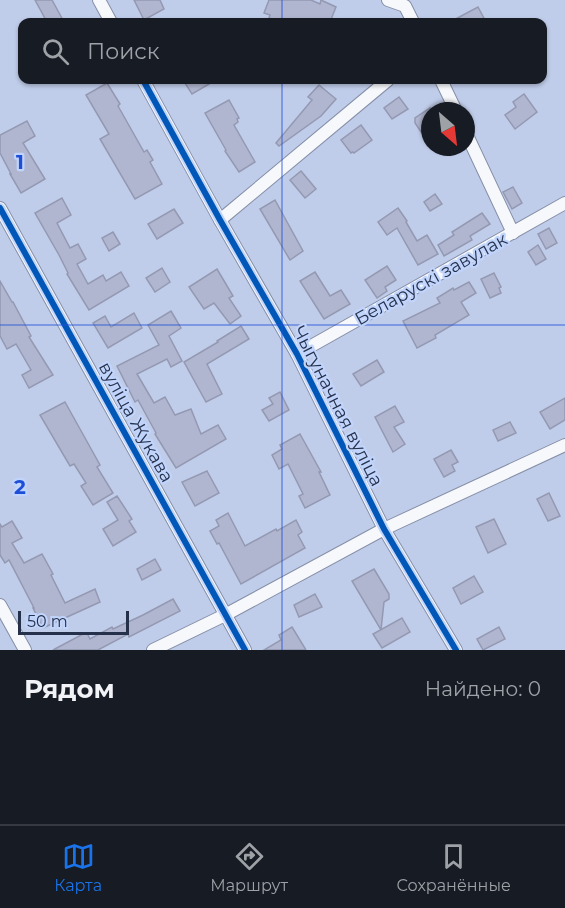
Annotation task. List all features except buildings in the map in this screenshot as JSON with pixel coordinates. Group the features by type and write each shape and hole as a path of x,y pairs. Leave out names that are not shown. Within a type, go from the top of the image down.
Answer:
{"street":[{"path":"99,0 109,18"},
{"path":"388,0 405,6 411,18"},
{"name":"Чыгуначная вуліца","path":"145,84 297,354 384,529 456,650"},
{"path":"220,220 382,84"},
{"path":"443,84 452,102"},
{"path":"475,152 513,233"},
{"name":"Беларускі завулак","path":"297,354 565,203"},
{"name":"вуліца Жукава","path":"0,208 245,650"},
{"path":"153,650 225,615 384,529 565,445"},
{"path":"0,605 25,650"}],"cycle path":[{"path":"145,84 297,354 384,529 456,650"},
{"path":"0,208 245,650"}]}
